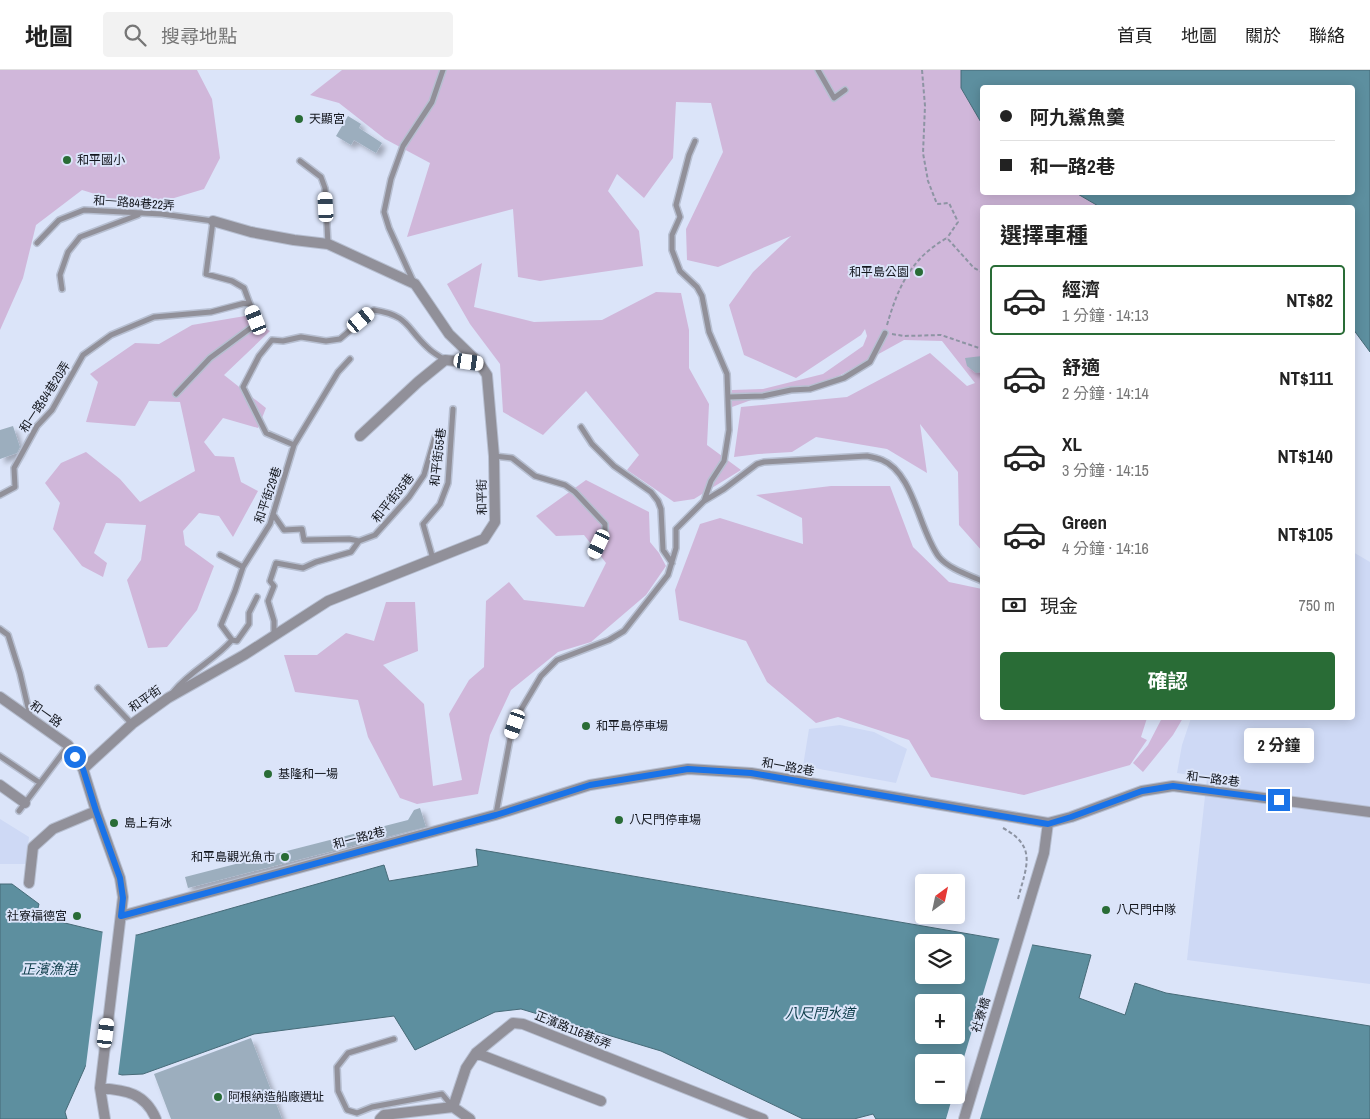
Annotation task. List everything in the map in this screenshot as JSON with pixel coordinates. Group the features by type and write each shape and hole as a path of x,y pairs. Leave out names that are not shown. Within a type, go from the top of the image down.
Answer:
{"street":[{"path":"213,221 294,240 328,244 414,284"},
{"name":"和平街","path":"83,769 132,724 168,698 229,664 328,601 484,539 495,522 494,456 487,375 479,364 449,334 414,284"},
{"path":"360,436 418,382 445,360 479,364"},
{"name":"和一路","path":"0,697 68,745 83,769 120,878 123,898 100,1088 104,1119"},
{"name":"和一路2巷","path":"120,919 496,815 590,785 688,769 751,773 1048,824 1142,791 1173,786 1370,812"},
{"path":"0,785 22,807"},
{"path":"29,883 34,847 53,829 96,811"},
{"name":"社寮橋","path":"964,1119 1044,853 1048,824"},
{"name":"正濱路116巷5弄","path":"453,1107 466,1068 476,1053 513,1022 523,1024 763,1119"},
{"path":"476,1053 601,1101"},
{"path":"100,1088 118,1090 137,1096 150,1106 156,1119"},
{"path":"380,1119 384,1115 453,1107 470,1119"}],"lane":[{"path":"414,284 389,228 384,212 390,180 403,146 432,102 443,70"},
{"path":"818,70 834,98 845,90"},
{"path":"695,141 689,155 676,205 680,217 672,235 672,250 680,271 697,287 702,296 709,332 727,374 729,430 724,461 712,481 704,501"},
{"path":"300,161 321,177 324,188 328,244"},
{"name":"和一路84巷22弄","path":"37,244 59,220 84,210 213,221"},
{"path":"62,289 60,275 68,252 80,237 140,214"},
{"path":"176,394 210,358 252,327 256,320 244,288 232,281 206,274 213,221"},
{"name":"和一路84巷20弄","path":"0,495 15,487 14,468 38,426 52,410 83,356 111,335 154,317 211,312 249,302"},
{"path":"294,445 266,433 243,387 259,356 272,340 283,341 301,336 326,341 340,339 374,310 392,313 407,323 428,349 445,360"},
{"path":"728,397 763,396 791,390 810,389 844,378 870,362 885,332"},
{"name":"和平街29巷","path":"232,640 221,626 236,591 243,567 270,524 294,445 338,372 350,359"},
{"name":"和平街55巷","path":"433,559 423,524 440,504 448,483 453,409"},
{"path":"581,427 592,444 614,466 651,492 658,501 661,509 663,550 672,563"},
{"name":"和平街35巷","path":"274,636 274,621 268,601 274,586 270,581 276,563 303,568 316,562 351,552 359,541 375,535 409,497 424,475 435,437"},
{"path":"494,456 512,458 534,476 565,485 575,492 606,524 605,531 593,557"},
{"path":"496,815 512,734 519,713 542,676 557,660 609,640 624,631 668,575 676,548 676,529 704,501 724,489 756,464 867,456 884,460 899,473 913,497 923,527 940,558 957,570 980,580"},
{"path":"273,514 284,530 302,529 304,540 349,538 359,541"},
{"path":"220,554 243,567"},
{"path":"168,698 182,680 222,652 232,640 237,641 248,624 249,612 257,597"},
{"path":"0,629 8,635 20,673 31,719"},
{"path":"98,688 132,724"},
{"path":"22,807 68,745"},
{"path":"0,756 40,783"},
{"path":"394,1039 348,1053 337,1067 338,1091 347,1110 357,1113 372,1107 442,1094 453,1107"}],"path":[{"path":"922,70 925,106 923,153 928,181 937,204 950,203 958,222 947,238 934,245 918,259 898,292 885,332 904,336 941,336 980,348"},
{"path":"947,238 974,268 980,271"},
{"path":"1000,826 1013,833 1026,850 1027,862 1015,907"}],"shaded area":[{"path":"0,70 197,70 212,99 220,158 204,189 141,208 82,190 36,225 23,278 0,330"},
{"path":"342,70 961,70 961,88 980,121 980,195 1079,195 1097,205 980,205 980,549 959,525 958,472 920,424 927,473 887,449 816,437 792,452 734,457 741,407 847,397 930,353 967,386 975,383 942,341 904,340 817,388 754,399 732,407 732,390 763,389 823,374 863,346 867,336 865,329 861,335 796,378 744,355 729,305 753,272 791,236 718,267 687,260 686,229 723,152 711,103 676,102 673,158 644,198 617,174 608,191 639,231 643,266 540,281 518,277 513,209 407,237 430,163 385,139 339,103 310,95"},
{"path":"482,263 474,307 534,322 602,320 656,292 681,293 689,330 689,368 709,404 707,445 741,470 694,499 674,502 627,470 639,455 586,391 543,435 503,412 500,364 470,324 447,284"},
{"path":"245,316 270,331 224,375 266,408 258,428 223,418 204,442 215,456 234,457 241,482 258,491 233,537 219,516 199,513 183,531 185,545 214,566 197,610 167,647 148,648 127,580 141,560 146,525 106,523 94,553 107,563 103,577 82,566 53,529 60,503 45,483 61,463 86,452 120,479 140,502 195,471 180,402 149,401 135,426 86,422 98,382 90,374 135,343 159,344 192,325"},
{"path":"586,480 649,512 650,542 666,566 646,595 591,642 558,652 511,690 490,735 478,794 417,804 400,798 368,737 358,700 295,692 284,655 317,655 346,633 374,641 386,602 415,602 418,651 383,665 424,704 433,786 462,780 449,714 469,680 484,667 486,601 509,582 524,600 584,607 606,563 584,535 556,536 536,516"},
{"path":"831,486 890,486 913,547 949,582 980,589 980,720 1146,720 1141,737 1147,740 1130,765 1024,795 931,777 909,740 838,717 816,723 767,682 746,641 679,620 675,590 700,524 720,518 803,544 802,518 756,495"},
{"path":"1355,553 1370,562 1370,984 1187,960 1207,778 1177,773 1182,745 1190,720 1355,720"},
{"path":"1161,720 1182,720 1173,735 1143,772 1133,763 1148,745"},
{"path":"840,725 874,732 907,749 896,783 803,766 809,729"},
{"path":"0,819 29,837 26,864 0,864"}],"water":[{"path":"961,70 1370,70 1370,352 1355,332 1355,205 1097,205 1079,195 1355,195 1355,85 980,85 980,121 961,88"},
{"name":"八尺門水道","path":"476,849 1091,955 1079,998 1125,1015 1135,983 1166,993 1370,1026 1370,1119 876,1119 873,1114 854,1119 803,1119 661,1051 521,1009 495,1012 415,1050 394,1016 254,1034 143,1074 122,1075 86,1065 65,1112 67,1119 0,1119 0,884 12,884 39,904 36,916 102,932 137,935 384,865 389,881 478,866"}],"pier":[{"path":"103,929 136,932 118,1076 87,1068 85,1073"},
{"path":"1000,937 1033,942 980,1119 946,1119 950,1104 965,1104 965,1054"}],"building":[{"path":"348,116 361,124 359,128 382,143 376,153 354,140 351,145 336,136"},
{"path":"980,356 980,372 976,373 967,366 965,358"},
{"path":"13,426 20,447 17,453 0,459 0,430"},
{"name":"和平島觀光魚市","path":"420,808 426,827 188,888 185,877 408,820 414,810"},
{"name":"阿根納造船廠遺址","path":"251,1038 282,1119 171,1119 154,1074"}],"place":[{"name":"天顯宮","path":"299,119"},
{"name":"和平國小","path":"67,160"},
{"name":"和平島公園","path":"919,272"},
{"name":"和平島停車場","path":"586,726"},
{"name":"基隆和一場","path":"268,774"},
{"name":"八尺門停車場","path":"619,820"},
{"name":"島上有冰","path":"114,823"},
{"name":"和平島觀光魚市","path":"285,857"},
{"name":"八尺門中隊","path":"1106,910"},
{"name":"社寮福德宮","path":"77,916"},
{"name":"阿根納造船廠遺址","path":"218,1097"}],"route":[{"path":"75,757 83,769 120,878 123,898 121,916 496,815 590,785 688,769 751,773 1048,824 1142,791 1173,786 1279,800"}],"water label":[{"name":"正濱漁港","path":"49,969"}]}
